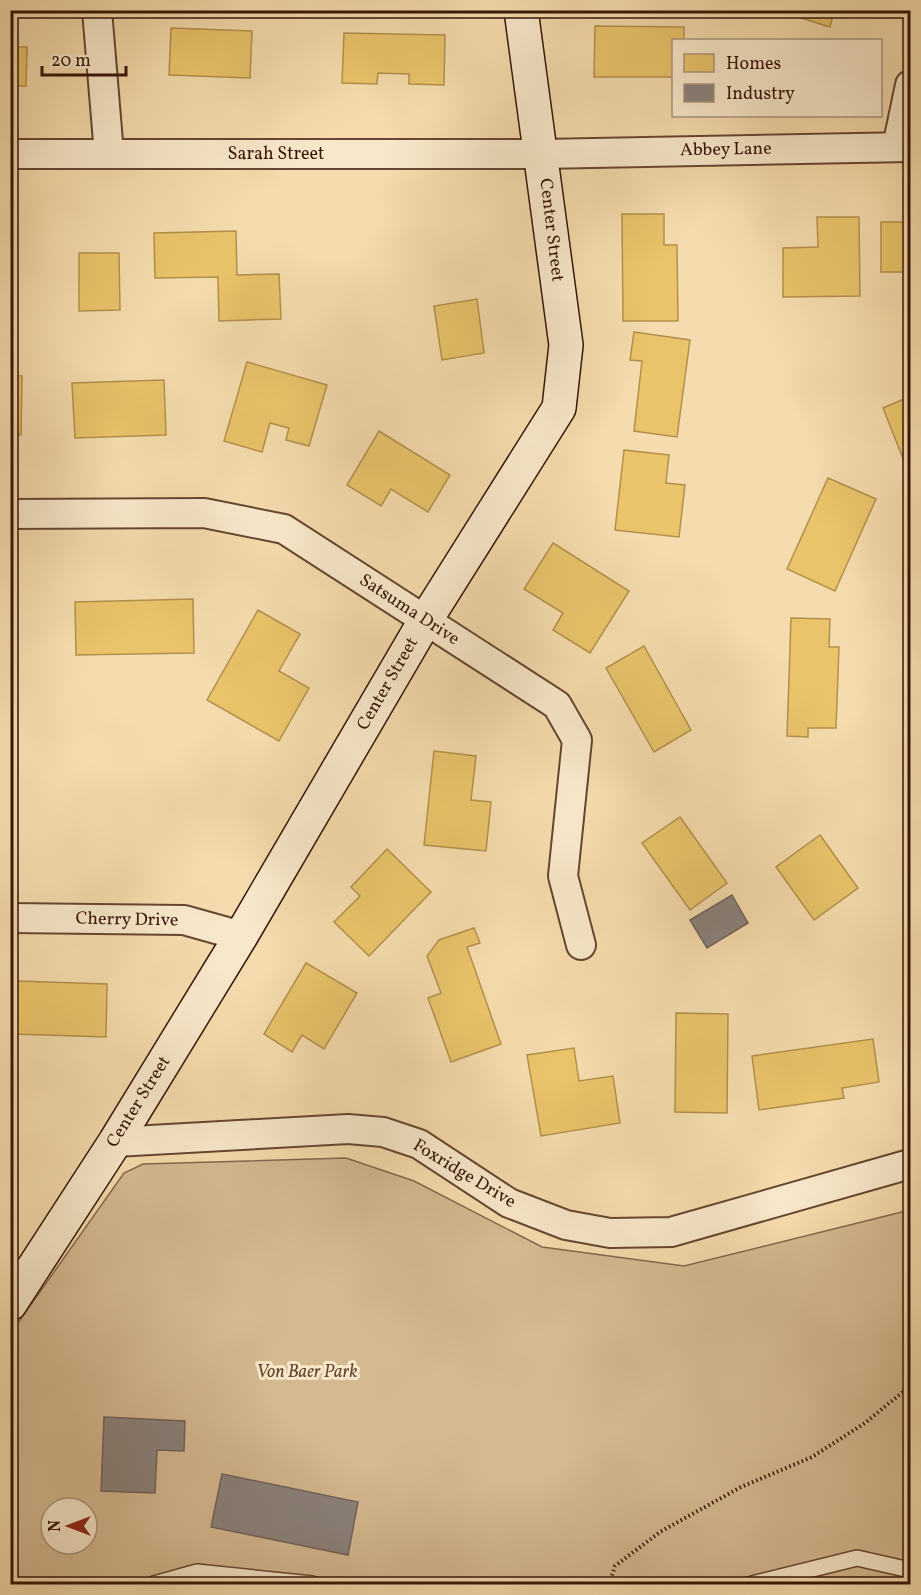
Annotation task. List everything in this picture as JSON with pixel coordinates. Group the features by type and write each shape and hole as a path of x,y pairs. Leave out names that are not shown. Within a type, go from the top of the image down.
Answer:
{"street":[{"path":"97,10 109,154"},
{"name":"Center Street","path":"10,1304 115,1142 241,936 425,621 559,408 566,345 521,10"},
{"path":"904,147 910,85"},
{"name":"Abbey Lane","path":"541,154 904,147"},
{"name":"Sarah Street","path":"10,154 541,154"},
{"name":"Satsuma Drive","path":"10,514 204,513 284,529 557,705 576,740 563,876 581,945"},
{"name":"Cherry Drive","path":"10,918 184,921 241,936"},
{"name":"Foxridge Drive","path":"115,1142 348,1129 383,1132 419,1144 509,1203 566,1225 610,1233 671,1232 910,1164"}],"lane":[{"path":"752,1584 857,1558 903,1568"},
{"path":"154,1584 197,1572 312,1584"}],"path":[{"path":"609,1584 615,1566 660,1532 741,1487 813,1457 865,1423 910,1386"}],"green space":[{"name":"Von Baer Park","path":"346,1158 414,1181 542,1247 684,1266 910,1210 910,1584 11,1584 11,1338 13,1330 124,1173 143,1164"}],"building: Homes":[{"path":"775,10 834,10 830,27"},
{"path":"595,26 684,27 684,39 672,39 672,77 594,77"},
{"path":"171,28 252,31 250,78 169,75"},
{"path":"344,33 445,35 444,85 409,84 409,74 378,73 377,84 342,83"},
{"path":"10,47 27,47 26,86 10,86"},
{"path":"622,214 664,214 664,245 677,245 678,321 623,321"},
{"path":"817,217 859,217 860,296 783,297 783,248 818,247"},
{"path":"881,222 910,222 910,272 881,272"},
{"path":"236,231 237,275 279,274 281,319 219,321 218,277 155,278 154,233"},
{"path":"79,253 119,253 120,310 79,311"},
{"path":"477,299 484,353 442,360 434,306"},
{"path":"634,332 690,340 677,437 634,431 642,361 630,360"},
{"path":"247,362 327,385 309,446 286,440 289,428 270,423 262,452 224,441"},
{"path":"10,375 22,376 21,435 10,435"},
{"path":"164,380 166,435 75,438 72,383"},
{"path":"904,399 910,414 910,476 883,408"},
{"path":"379,431 450,475 428,512 391,489 381,506 347,485"},
{"path":"624,450 669,455 666,483 685,485 679,537 615,530"},
{"path":"828,478 876,499 835,591 787,569"},
{"path":"553,543 629,591 590,653 553,630 563,613 524,589"},
{"path":"193,599 194,653 76,655 75,602"},
{"path":"258,610 300,634 279,671 309,688 279,741 207,700"},
{"path":"791,618 830,619 829,647 839,647 836,728 808,728 808,737 787,736"},
{"path":"644,646 691,730 654,752 606,668"},
{"path":"434,751 476,756 471,800 491,802 486,851 424,845"},
{"path":"680,817 727,883 690,910 642,843"},
{"path":"820,835 858,888 814,920 776,867"},
{"path":"387,849 431,892 369,956 334,922 360,896 351,887"},
{"path":"474,928 480,943 467,947 501,1044 451,1062 428,998 441,993 427,956 439,940"},
{"path":"306,963 357,993 324,1049 302,1035 292,1052 264,1034"},
{"path":"16,981 107,984 106,1037 14,1034"},
{"path":"676,1013 728,1014 727,1113 675,1112"},
{"path":"873,1039 879,1082 842,1088 844,1098 759,1110 752,1056"},
{"path":"574,1048 579,1081 613,1076 620,1123 541,1136 527,1055"}],"building: Industry":[{"path":"732,895 748,923 707,948 690,920"},
{"path":"104,1417 185,1421 184,1451 157,1450 155,1493 101,1491"},
{"path":"222,1474 358,1502 348,1555 211,1527"}],"waterway":[{"path":"904,1584 910,1579"}]}
